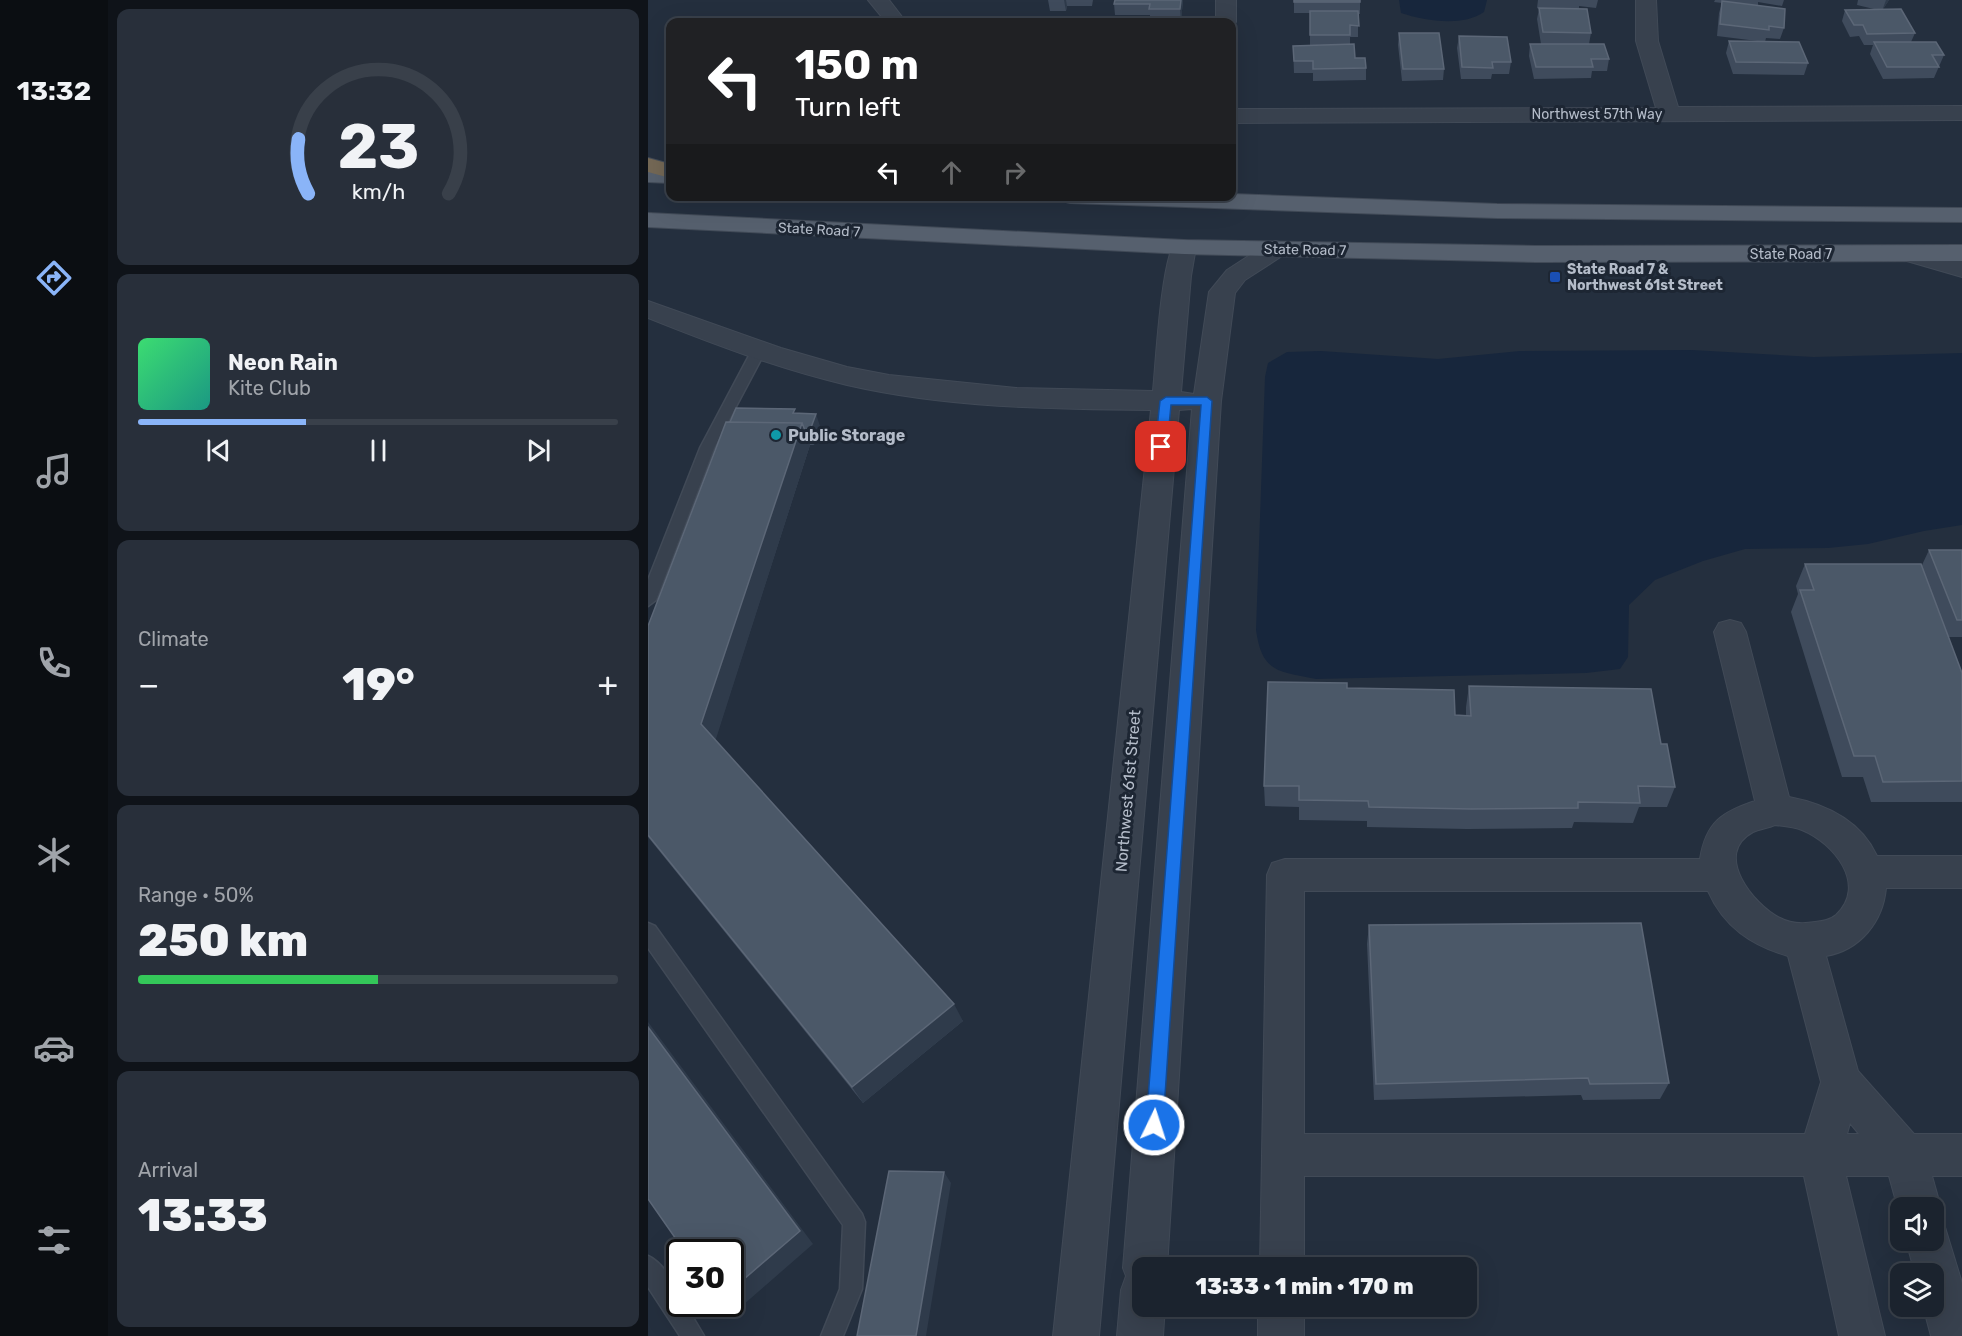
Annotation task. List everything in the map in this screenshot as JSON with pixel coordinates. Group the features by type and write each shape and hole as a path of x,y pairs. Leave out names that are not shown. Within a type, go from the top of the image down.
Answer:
{"highway":[{"path":"648,165 666,170"}],"main road":[{"path":"648,175 666,176"},
{"path":"1186,201 1371,209 1668,214 1962,214"},
{"path":"1184,247 1282,219 1371,209"},
{"name":"State Road 7","path":"648,220 1184,247 1536,254 1962,253"}],"street":[{"path":"878,0 893,18"},
{"path":"1226,0 1226,18"},
{"path":"1646,0 1647,41 1669,113"},
{"name":"Northwest 57th Way","path":"1236,116 1962,113"},
{"name":"Northwest 61st Street","path":"1076,1336 1178,276 1184,247"},
{"path":"1145,1257 1207,401 1222,292 1236,275 1276,249"},
{"path":"1909,254 1962,269"},
{"path":"648,309 759,350 847,376 927,390 1021,397 1207,401"},
{"path":"1730,632 1775,810"},
{"path":"1775,810 1798,812 1820,821 1840,834 1856,852 1866,872 1868,894 1863,914 1849,929 1829,939 1803,941 1780,937 1759,927 1740,912 1726,894 1718,875 1717,855 1723,836 1736,822 1754,813 1775,810"},
{"path":"1866,872 1962,872"},
{"path":"1282,1257 1285,875 1718,875"},
{"path":"1803,941 1841,1082 1905,1155 1916,1197"},
{"path":"1841,1082 1820,1155 1862,1336"},
{"path":"1283,1155 1962,1155"},
{"path":"1931,1251 1954,1336"},
{"path":"1140,1336 1141,1317"},
{"path":"1281,1317 1281,1336"}],"lane":[{"path":"648,600 707,448 759,350"},
{"path":"648,932 854,1222 851,1289 832,1336"},
{"path":"648,1267 693,1336"}],"water":[{"path":"1399,0 1487,0 1484,12 1475,17 1466,20 1444,21 1401,13"},
{"path":"1692,350 1814,357 1962,353 1962,525 1868,544 1828,548 1745,549 1703,561 1655,580 1629,605 1628,657 1620,669 1586,673 1316,679 1282,671 1274,668 1268,662 1263,655 1256,630 1265,377 1268,363 1287,352 1321,351 1438,359 1520,351"}],"building":[{"path":"1115,0 1181,0 1180,9 1149,9 1150,4 1114,4"},
{"path":"1294,0 1360,0 1360,2 1294,2"},
{"path":"1722,1 1785,9 1784,28 1769,26 1769,30 1720,24"},
{"path":"1539,8 1587,9 1591,33 1543,32"},
{"path":"1901,9 1915,33 1867,34 1863,25 1854,25 1845,10"},
{"path":"1310,11 1358,11 1359,26 1350,25 1350,35 1310,35"},
{"path":"1399,33 1439,33 1444,69 1403,69"},
{"path":"1459,36 1507,37 1511,62 1492,62 1493,68 1462,67"},
{"path":"1729,41 1799,42 1808,63 1736,62"},
{"path":"1874,42 1936,42 1944,55 1932,55 1939,67 1887,67"},
{"path":"1354,44 1355,58 1365,58 1366,68 1313,69 1313,61 1294,61 1293,46"},
{"path":"1530,44 1604,44 1609,59 1591,59 1593,67 1536,67"},
{"path":"736,408 795,409 793,413 816,414 809,433 806,433 802,423 730,422"},
{"path":"726,422 802,423 701,724 954,1004 852,1087 648,835 648,626"},
{"path":"1929,550 1962,550 1962,620 1957,620"},
{"path":"1805,564 1921,564 1962,673 1962,781 1883,782 1875,756 1854,756 1800,590 1814,590"},
{"path":"1268,682 1347,683 1347,688 1454,690 1455,715 1471,716 1469,686 1651,689 1661,744 1667,744 1675,787 1638,786 1640,803 1578,802 1578,808 1369,807 1368,801 1299,800 1299,786 1264,786"},
{"path":"1641,923 1669,1083 1590,1084 1588,1078 1376,1084 1369,925"},
{"path":"648,1027 800,1231 744,1279 744,1239 676,1239 648,1199"},
{"path":"889,1171 944,1172 916,1336 857,1336"}],"place":[{"name":"State Road 7 & Northwest 61st Street","path":"1555,277"},
{"name":"Public Storage","path":"776,435"}],"route":[{"path":"1154,1125 1207,401 1166,401 1161,447"}]}
